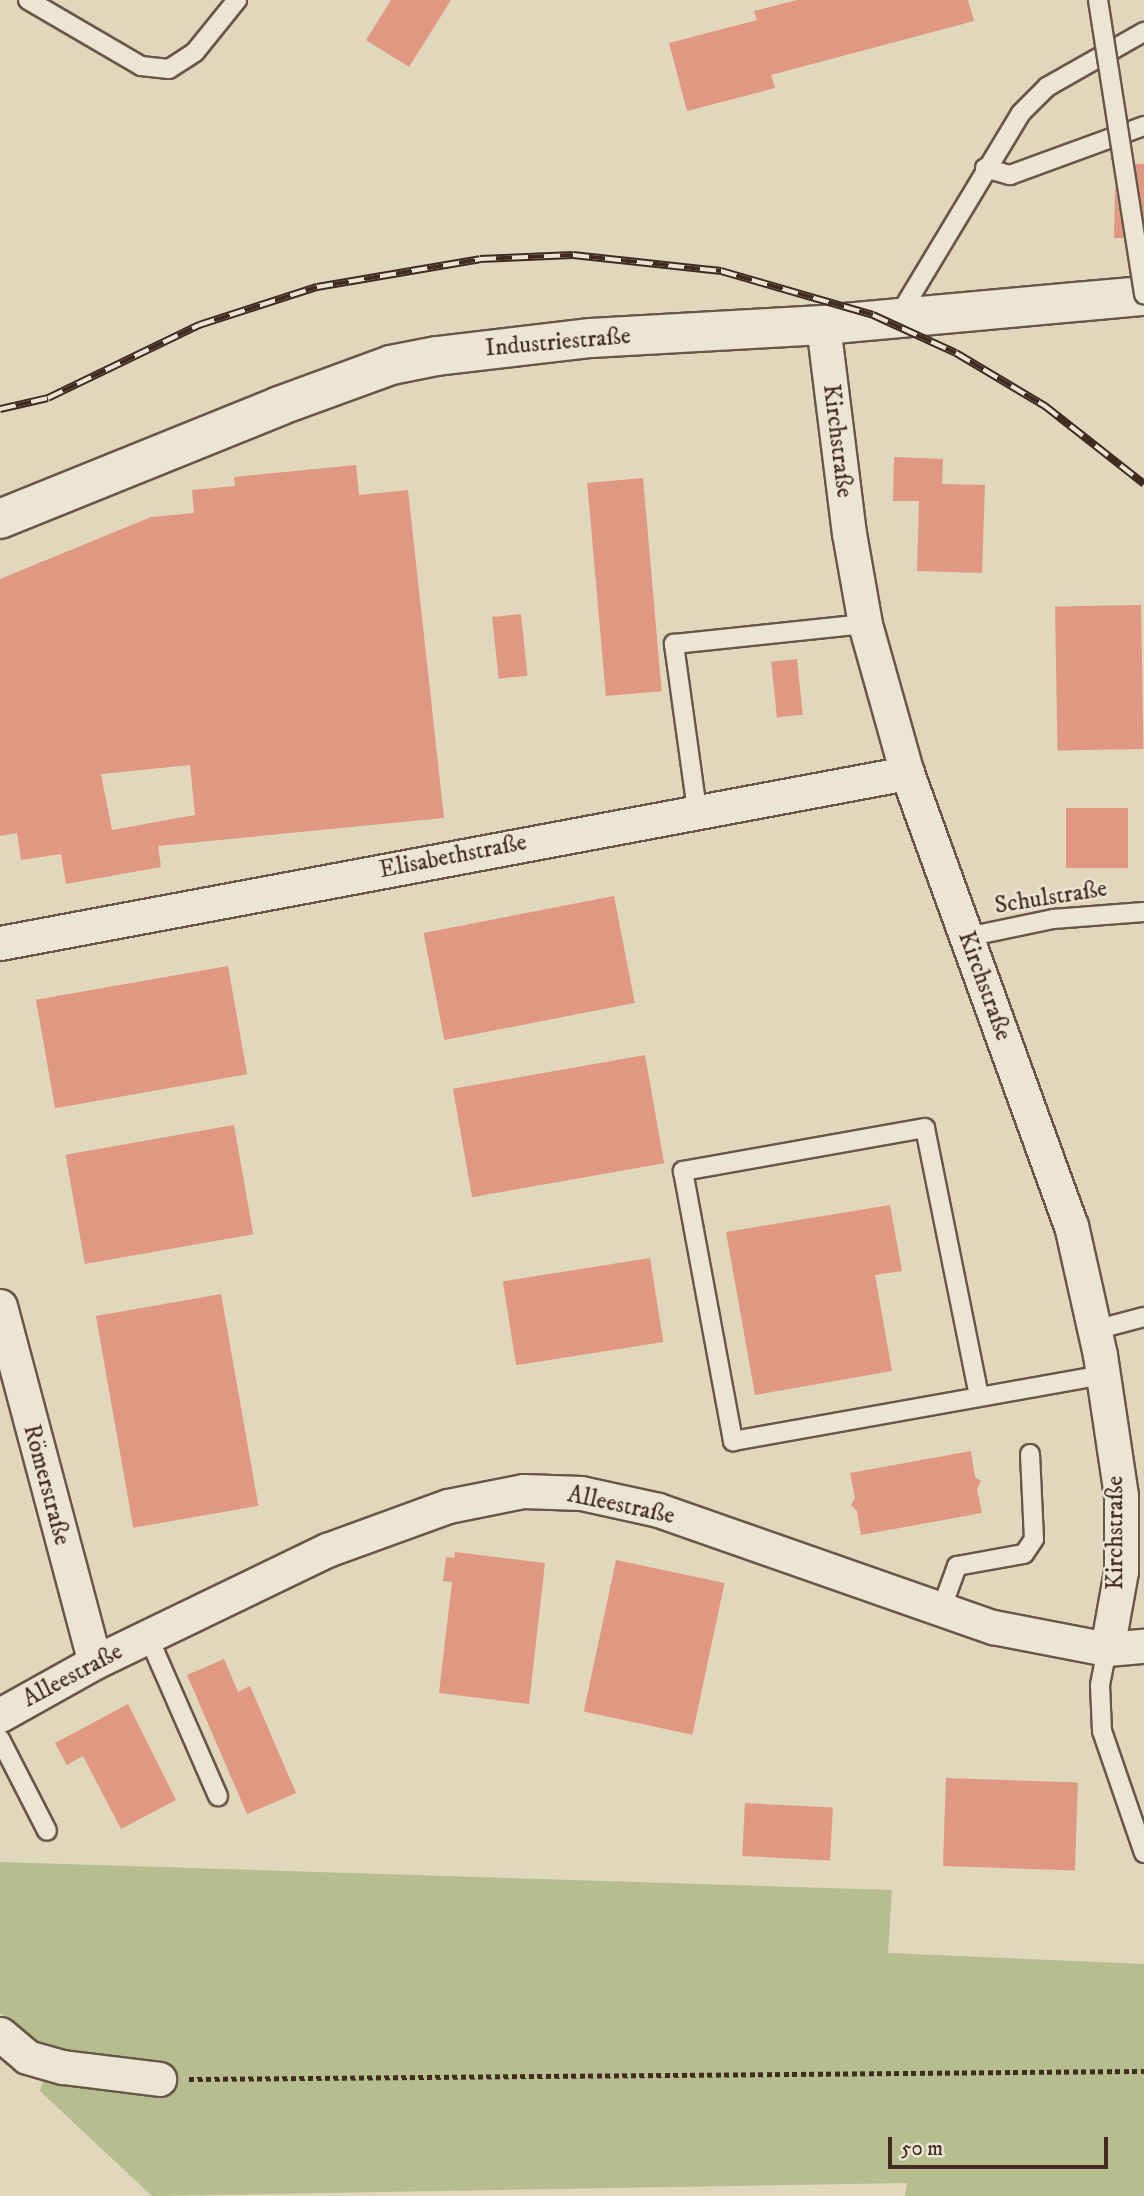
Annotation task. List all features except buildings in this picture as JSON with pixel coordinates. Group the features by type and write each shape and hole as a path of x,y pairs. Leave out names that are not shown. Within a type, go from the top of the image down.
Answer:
{"main road":[{"name":"Industriestraße","path":"0,519 391,365 591,338 823,325 1144,295"}],"street":[{"name":"Kirchstraße","path":"823,325 849,533 865,624 907,774 1071,1225 1094,1330 1121,1495 1121,1571 1107,1649"},
{"name":"Elisabethstraße","path":"0,943 697,810 907,774"},
{"name":"Römerstraße","path":"0,1306 95,1662"},
{"name":"Alleestraße","path":"0,1715 95,1662 327,1550 448,1506 523,1491 581,1493 658,1510 993,1628 1107,1649 1144,1646"},
{"path":"0,2034 26,2057 63,2067 159,2079"}],"lane":[{"path":"28,0 141,66 169,69 195,52 237,0"},
{"path":"1098,0 1144,295"},
{"path":"898,317 985,168 1021,113 1047,87 1144,32"},
{"path":"985,168 1010,175 1144,126"},
{"path":"697,810 674,644 865,624"},
{"name":"Schulstraße","path":"967,937 1053,919 1144,912"},
{"path":"979,1396 925,1128 683,1171 733,1441 1103,1374"},
{"path":"1094,1330 1144,1317"},
{"path":"941,1609 957,1566 1024,1553 1034,1539 1030,1454"},
{"path":"148,1636 218,1796"},
{"path":"1107,1649 1100,1685 1102,1731 1144,1853"},
{"path":"0,1739 47,1832"}],"path":[{"path":"159,2079 1144,2071"}],"green space":[{"path":"0,1862 892,1890 888,1953 1144,1964 1144,2196 905,2196 907,2183 152,2196 40,2091 49,2056 0,2013"}],"railway":[{"path":"0,409 48,398 199,325 317,287 480,259 573,255 721,271 873,315 956,353 1045,406 1144,484"}]}
